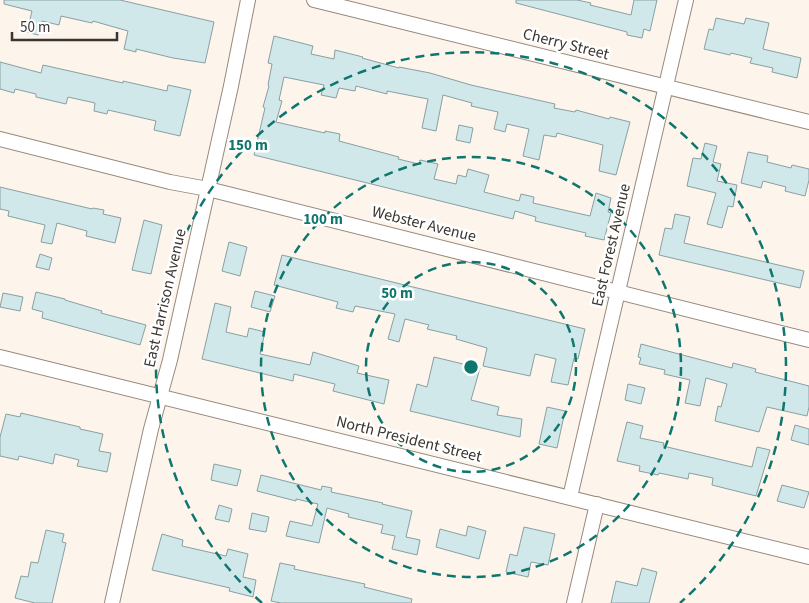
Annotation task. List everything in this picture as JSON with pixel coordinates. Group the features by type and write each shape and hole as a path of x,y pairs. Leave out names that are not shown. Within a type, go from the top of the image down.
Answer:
{"street":[{"name":"East Harrison Avenue","path":"112,603 170,360 248,0"},
{"name":"Cherry Street","path":"314,0 809,122"},
{"name":"East Forest Avenue","path":"570,497 686,0"},
{"name":"Webster Avenue","path":"0,139 170,182 208,189 809,340"},
{"name":"North President Street","path":"0,357 809,556"},
{"path":"574,603 597,504"}],"building":[{"path":"4,0 120,0 214,22 205,63 136,49 136,52 124,49 128,31 93,21 92,23 61,16 59,25 42,21 38,35 27,32 32,11 4,4"},
{"path":"516,0 577,0 631,15 634,0 657,0 650,31 644,29 642,38 627,35 627,32 516,3"},
{"path":"716,18 744,24 746,18 769,23 763,49 801,58 797,78 772,72 773,68 750,63 752,58 704,49 709,29 713,30"},
{"path":"274,36 313,46 311,54 334,59 335,50 399,68 430,73 471,85 555,104 554,108 575,112 576,110 609,119 610,117 630,122 616,175 599,171 603,145 557,133 556,137 544,135 539,160 523,156 529,129 507,124 505,132 494,129 498,112 471,106 472,103 443,95 436,131 422,128 428,99 387,91 387,94 356,86 355,91 339,88 336,98 321,95 324,85 284,77 279,100 282,101 276,122 325,133 325,131 340,134 339,141 399,157 398,159 419,164 420,160 438,164 434,179 456,184 458,175 466,177 468,169 489,175 484,192 519,201 521,194 534,197 533,203 590,216 596,193 611,198 608,212 611,213 604,240 585,236 586,233 535,221 536,217 515,211 513,219 254,155 269,86 272,64 268,63"},
{"path":"0,62 41,73 43,65 167,91 168,85 191,90 180,136 154,130 156,121 108,110 107,114 94,111 95,103 68,97 66,104 36,97 36,94 15,89 14,93 0,89"},
{"path":"459,125 473,128 470,143 456,140"},
{"path":"705,143 717,146 713,162 721,164 717,181 737,185 733,207 728,206 722,228 707,224 716,193 687,186 693,158 701,159"},
{"path":"748,152 768,156 767,162 791,168 792,165 809,169 809,180 805,196 785,191 786,187 763,181 761,188 741,183"},
{"path":"0,187 92,209 104,210 103,214 121,218 115,243 86,236 87,231 57,223 52,244 41,242 45,225 8,216 9,211 0,209"},
{"path":"675,214 690,217 684,243 804,271 800,288 659,255 665,228 672,229"},
{"path":"144,220 162,225 151,274 132,270"},
{"path":"229,242 247,247 240,276 222,271"},
{"path":"40,254 52,258 49,270 36,267"},
{"path":"282,255 585,329 578,359 574,358 568,385 551,382 556,359 535,354 530,376 483,366 487,348 456,339 457,336 427,329 429,325 405,319 399,342 388,339 395,314 355,306 353,312 336,308 338,302 274,285"},
{"path":"255,291 275,296 270,312 251,307"},
{"path":"36,292 65,299 102,311 101,313 146,325 140,345 42,318 43,312 32,309"},
{"path":"3,293 23,297 20,311 0,307"},
{"path":"215,303 231,307 226,332 247,337 249,328 265,332 260,354 310,365 313,352 359,366 357,373 389,380 384,404 333,391 335,384 294,374 293,381 202,359"},
{"path":"641,344 732,368 733,363 756,369 755,372 809,386 807,416 767,407 759,432 715,421 718,406 721,407 727,384 706,378 700,406 685,403 690,380 664,374 665,370 639,364 641,358 638,357"},
{"path":"434,357 480,368 471,400 499,407 497,415 522,419 520,437 410,411 417,384 427,387"},
{"path":"628,384 645,388 641,404 625,400"},
{"path":"547,407 565,411 557,448 539,444"},
{"path":"21,413 103,434 99,451 111,453 107,472 77,466 79,460 55,454 53,464 19,456 18,460 0,456 0,437 6,414 20,417"},
{"path":"627,422 643,426 640,438 664,443 663,446 752,467 757,447 770,450 756,496 712,485 713,478 689,473 688,479 659,473 658,475 639,471 640,466 617,461"},
{"path":"795,425 809,429 809,445 791,440"},
{"path":"214,464 241,470 237,486 211,480"},
{"path":"261,475 321,490 322,486 332,488 331,492 412,511 406,537 420,540 417,555 392,549 395,536 381,533 383,525 348,517 349,514 327,508 319,543 286,536 290,521 312,526 318,504 296,499 296,501 257,491"},
{"path":"782,485 809,492 804,508 777,501"},
{"path":"219,505 232,509 229,522 215,519"},
{"path":"252,513 269,517 266,532 249,529"},
{"path":"468,526 486,531 479,559 436,547 440,529 466,536"},
{"path":"524,527 555,534 548,565 531,562 528,577 506,572 510,554 517,556"},
{"path":"46,530 64,534 62,542 66,543 52,603 35,603 15,598 21,576 28,577 31,562 38,563"},
{"path":"162,534 183,540 182,546 226,556 228,549 248,554 243,577 256,580 253,597 229,591 230,588 152,570"},
{"path":"280,563 295,566 294,569 365,584 364,587 412,599 411,603 281,603 271,601"},
{"path":"642,568 657,572 649,603 611,603 616,581 637,586"}]}
